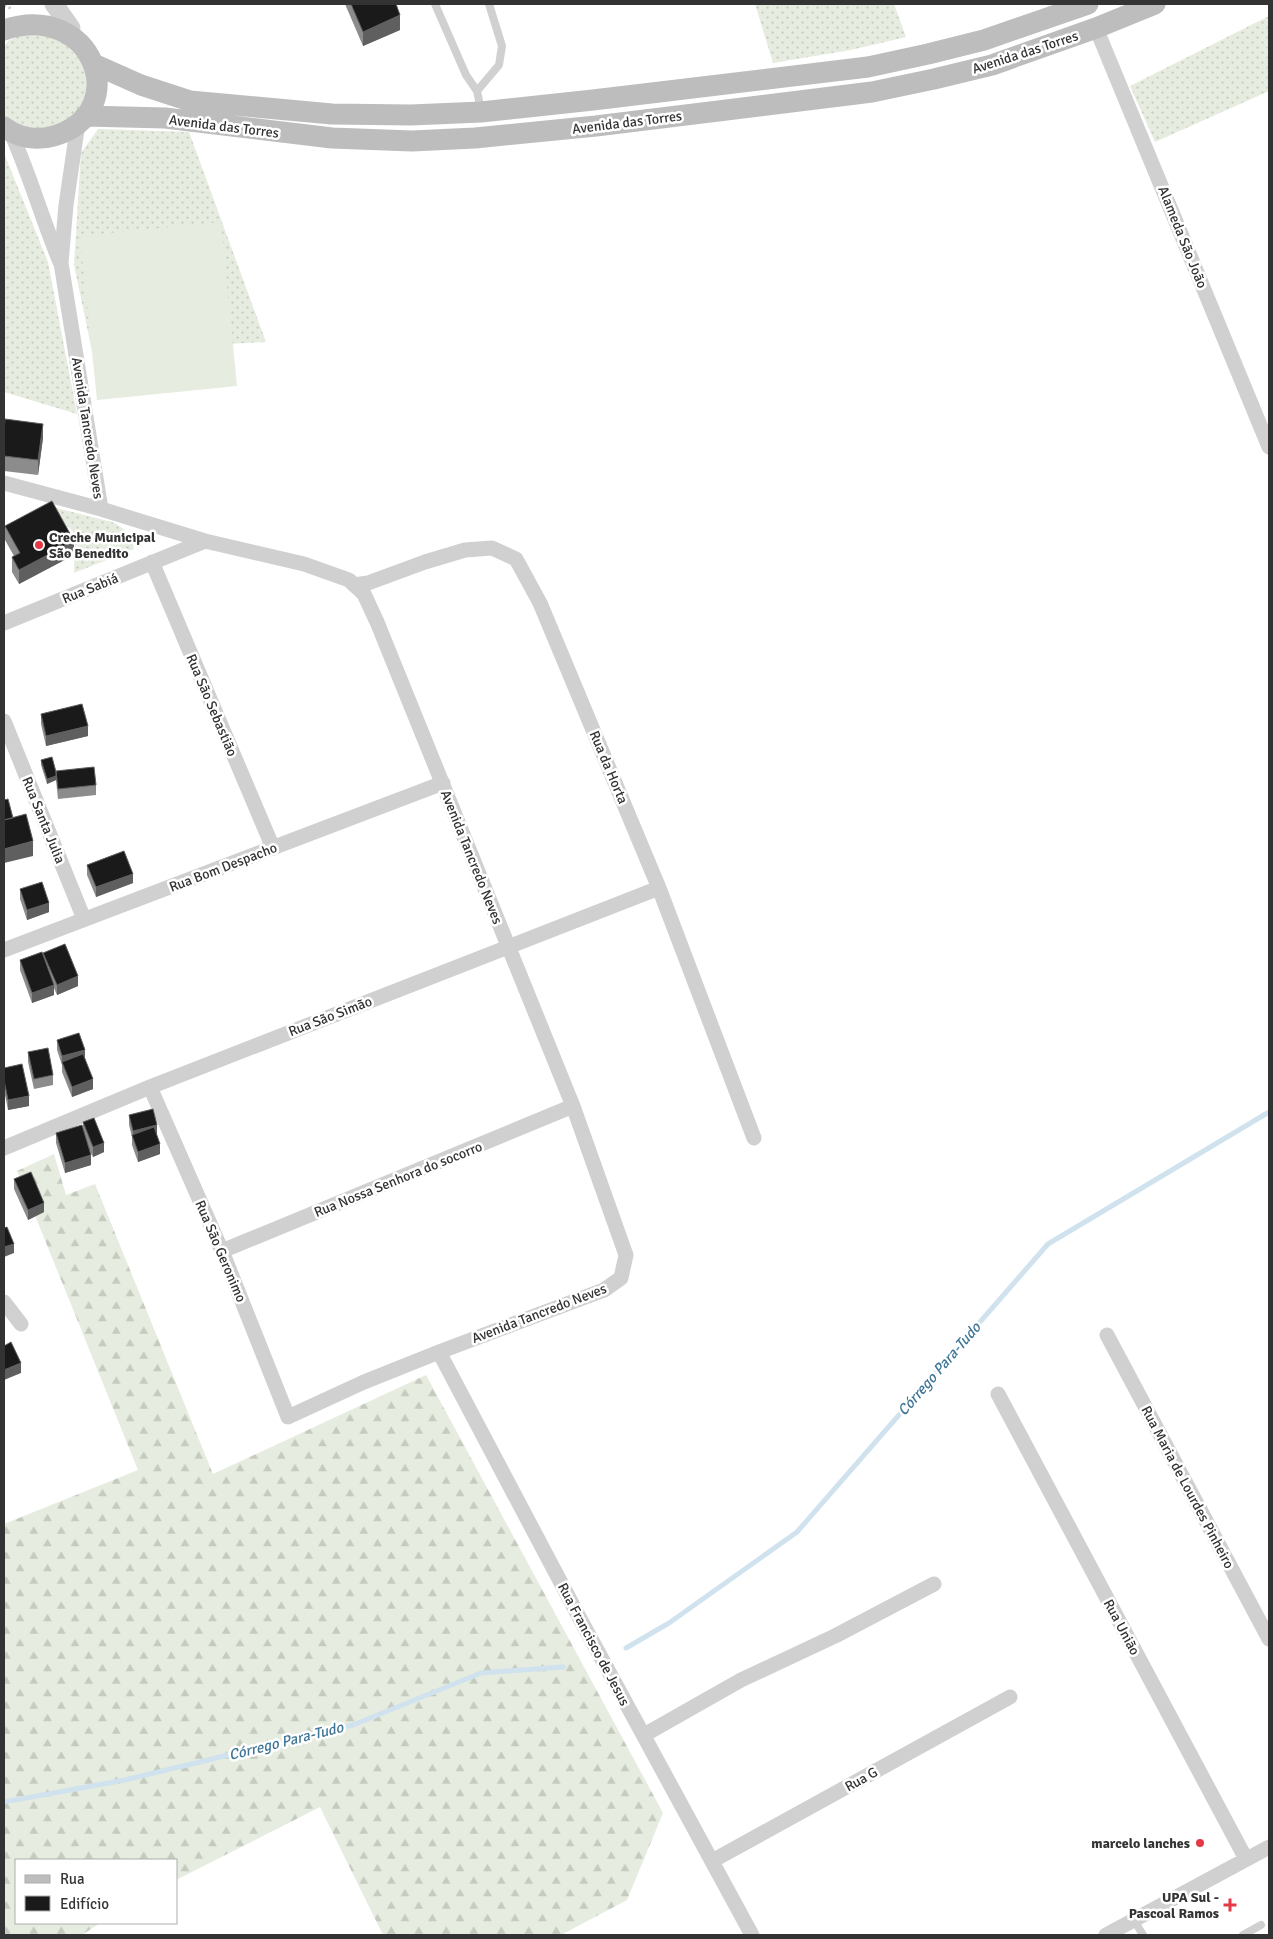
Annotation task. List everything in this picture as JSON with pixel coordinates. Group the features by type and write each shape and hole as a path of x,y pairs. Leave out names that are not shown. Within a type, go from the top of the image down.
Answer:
{"main road":[{"name":"Avenida das Torres","path":"96,65 141,85 190,101 332,114 412,115 479,101 593,100 868,67 984,40 1087,4"},
{"name":"Avenida das Torres","path":"82,120 165,118 332,138 412,141 475,138 596,126 872,92 992,65 1096,28 1155,4"},
{"path":"4,30 18,23 36,19 53,21 71,28 91,50 96,65 98,83 94,101 82,120 64,133 46,138 29,138 8,130"}],"street":[{"path":"54,4 71,28"},
{"name":"Alameda São João","path":"1096,28 1269,447"},
{"name":"Avenida Tancredo Neves","path":"61,263 66,205 82,120"},
{"name":"Avenida Tancredo Neves","path":"8,130 27,169 46,228 61,263 101,509 205,541 304,564 349,580 364,594 443,783 573,1106 626,1255 621,1278 604,1290 438,1352 364,1382 288,1417"},
{"path":"4,483 101,509"},
{"name":"Rua Sabiá","path":"4,623 205,541"},
{"name":"Rua da Horta","path":"354,585 368,583 464,550 492,548 516,559 540,603 659,888 754,1138"},
{"name":"Rua São Sebastião","path":"152,562 273,848"},
{"name":"Rua Santa Julia","path":"4,721 84,919"},
{"name":"Rua Bom Despacho","path":"4,950 443,783"},
{"name":"Rua São Simão","path":"4,1148 150,1087 659,888"},
{"name":"Rua São Geronimo","path":"150,1087 222,1251 288,1417"},
{"name":"Rua Nossa Senhora do socorro","path":"222,1251 573,1106"},
{"path":"4,1302 21,1324"},
{"name":"Rua Maria de Lourdes Pinheiro","path":"1107,1335 1269,1639"},
{"name":"Rua Francisco de Jesus","path":"438,1352 752,1935"},
{"name":"Rua União","path":"998,1394 1246,1859"},
{"path":"644,1735 742,1680 835,1636 934,1584"},
{"name":"Rua G","path":"712,1861 1010,1697"},
{"path":"1106,1935 1269,1847"}],"lane":[{"path":"435,4 462,68 479,101"},
{"path":"479,101 499,65 502,46 489,4"},
{"path":"1134,1920 1143,1935"},
{"path":"1243,1935 1261,1925"}],"green space":[{"path":"755,4 894,4 906,37 851,50 773,63"},
{"path":"1269,16 1269,91 1155,142 1130,86"},
{"path":"23,34 56,34 90,71 87,105 45,135 4,120 4,46 8,41"},
{"path":"98,129 189,132 266,342 92,351 74,265 81,153"},
{"path":"4,153 48,262 77,414 4,392"},
{"path":"221,222 237,386 97,400 80,236"},
{"path":"44,505 112,522 127,532 132,540 134,549 74,573 75,534 69,527 56,530"},
{"path":"54,1154 66,1195 95,1184 213,1474 426,1375 663,1813 627,1900 561,1935 383,1935 320,1807 178,1879 178,1859 15,1859 15,1924 98,1924 82,1935 4,1935 4,1524 138,1470 17,1171"}],"building":[{"path":"351,4 396,4 400,15 363,32"},
{"path":"5,419 43,424 38,460 4,456"},
{"path":"52,501 74,541 19,570 12,557 20,553 5,526"},
{"path":"82,704 88,726 46,736 41,714"},
{"path":"52,757 56,776 47,779 41,760"},
{"path":"94,767 96,785 58,789 56,771"},
{"path":"8,799 13,818 4,820 4,800"},
{"path":"26,814 33,841 4,849 4,820"},
{"path":"124,851 133,874 96,887 87,865"},
{"path":"42,882 49,903 27,910 20,889"},
{"path":"65,944 78,976 57,985 43,953"},
{"path":"42,952 54,985 32,993 20,960"},
{"path":"79,1033 85,1050 62,1056 57,1040"},
{"path":"48,1048 53,1075 34,1079 28,1052"},
{"path":"83,1054 93,1079 72,1087 62,1062"},
{"path":"22,1064 29,1096 8,1100 4,1068"},
{"path":"153,1109 157,1125 133,1131 129,1115"},
{"path":"94,1118 104,1143 93,1147 83,1122"},
{"path":"82,1125 91,1155 65,1163 56,1133"},
{"path":"154,1127 160,1144 138,1152 132,1135"},
{"path":"31,1172 44,1203 28,1210 14,1179"},
{"path":"7,1227 14,1244 4,1247 4,1228"},
{"path":"11,1342 21,1363 4,1370 4,1346"}],"waterway":[{"name":"Córrego Para-Tudo","path":"626,1648 669,1623 797,1532 1048,1244 1269,1112"},
{"name":"Córrego Para-Tudo","path":"4,1802 125,1780 353,1725 481,1673 563,1667"}],"place":[{"name":"Creche Municipal São Benedito","path":"39,545"},
{"name":"marcelo lanches","path":"1200,1843"},
{"name":"UPA Sul - Pascoal Ramos","path":"1230,1905"}]}
